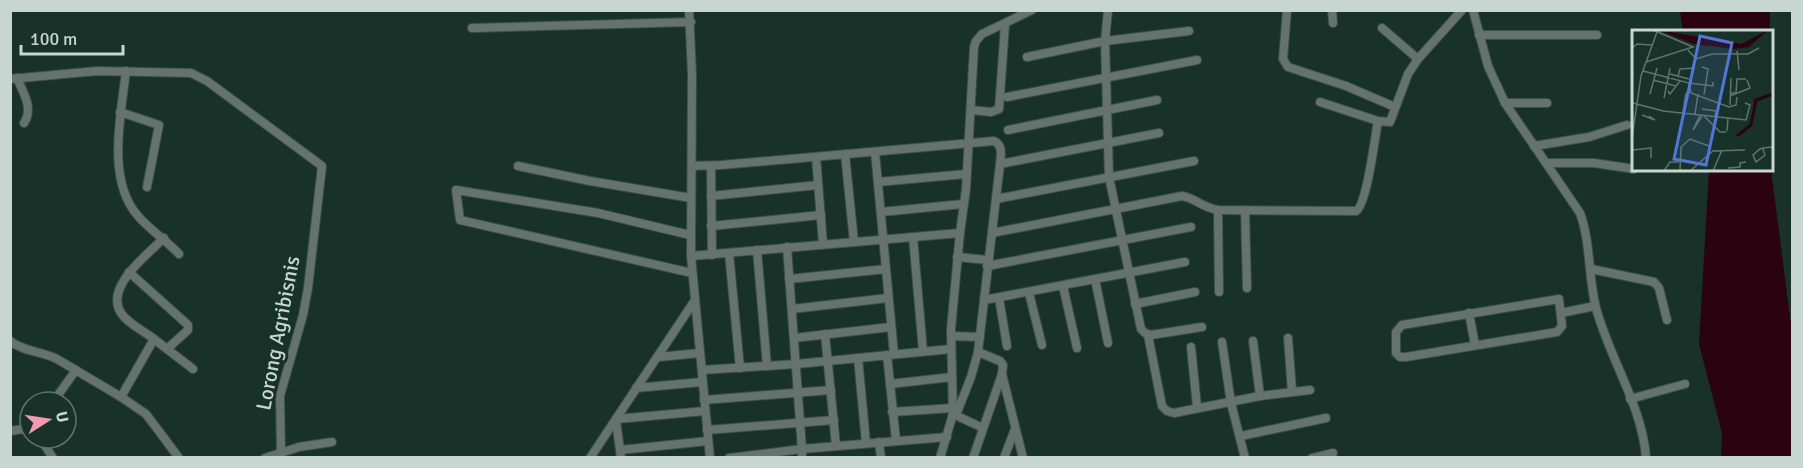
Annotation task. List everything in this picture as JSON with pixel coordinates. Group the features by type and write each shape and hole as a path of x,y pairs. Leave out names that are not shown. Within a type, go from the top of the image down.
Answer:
{"street":[{"path":"689,10 692,166 690,235 710,458"},
{"path":"954,412 951,336 976,41 982,34 1005,25 1032,10"},
{"path":"1108,10 1106,111 1109,177 1135,304 1141,329 1148,335 1162,406 1174,413 1260,396 1310,390"},
{"path":"1287,10 1283,59 1287,67 1346,86 1395,107"},
{"path":"1332,10 1333,23"},
{"path":"1320,102 1388,123 1392,121 1408,74 1418,59 1462,10"},
{"path":"1473,10 1488,66 1505,103 1580,213 1585,230 1596,306 1605,336 1642,431 1646,458"},
{"path":"472,28 691,22"},
{"path":"971,110 991,112 999,109 1005,25"},
{"path":"1382,28 1418,59"},
{"path":"1027,57 1106,38 1189,31"},
{"path":"1479,35 1597,34"},
{"path":"1007,97 1197,60"},
{"name":"Lorong Agribisnis","path":"14,79 97,71 191,73 322,166 308,288 303,315 280,396 281,453"},
{"path":"126,71 118,148 123,193 138,216 179,254"},
{"path":"14,79 28,109 29,115 24,123"},
{"path":"1008,130 1157,100"},
{"path":"1505,103 1547,103"},
{"path":"120,112 159,125 147,187"},
{"path":"992,233 1182,196 1189,197 1203,207 1218,210 1358,211 1366,186 1378,120"},
{"path":"1534,146 1588,137 1627,125"},
{"path":"1000,164 1159,134"},
{"path":"692,166 996,142 1001,149 1000,164 978,352 971,377 954,412 940,458"},
{"path":"875,152 891,327 890,384 896,440"},
{"path":"844,154 854,242"},
{"path":"816,157 823,244"},
{"path":"996,199 1194,161"},
{"path":"1546,163 1594,163 1632,168"},
{"path":"518,166 691,198"},
{"path":"711,166 712,255"},
{"path":"878,182 966,174"},
{"path":"711,196 818,185"},
{"path":"690,235 598,213 456,190 460,220 692,273"},
{"path":"881,212 963,204"},
{"path":"1218,210 1219,292"},
{"path":"1245,210 1247,288"},
{"path":"711,226 821,215"},
{"path":"957,257 988,263 1191,227"},
{"path":"691,256 960,232"},
{"path":"913,237 923,351"},
{"path":"164,238 124,279 118,297 119,310 125,318 193,369"},
{"path":"787,247 802,453"},
{"path":"757,250 767,366"},
{"path":"729,253 740,368"},
{"path":"984,300 1185,262"},
{"path":"789,279 886,269"},
{"path":"1591,269 1654,282 1659,288 1667,320"},
{"path":"129,273 188,325 188,330 168,349"},
{"path":"1095,279 1108,343"},
{"path":"1064,286 1077,348"},
{"path":"1135,304 1195,292"},
{"path":"1029,293 1042,345"},
{"path":"792,309 888,298"},
{"path":"999,298 1008,346"},
{"path":"1558,299 1562,328 1557,332 1406,357 1396,353 1396,332 1402,325 1469,313 1558,299"},
{"path":"590,457 617,420 695,300"},
{"path":"1561,314 1596,306"},
{"path":"1469,313 1474,345"},
{"path":"794,338 891,327"},
{"path":"1148,335 1202,327"},
{"path":"825,334 836,446"},
{"path":"951,336 980,337"},
{"path":"1288,338 1292,391"},
{"path":"121,397 154,339"},
{"path":"1253,341 1260,396"},
{"path":"10,342 20,348 48,354 146,414 179,458"},
{"path":"1222,342 1231,403 1245,458"},
{"path":"1191,347 1197,408"},
{"path":"702,370 796,364 951,349"},
{"path":"973,458 1004,367 1002,363 978,352"},
{"path":"659,357 700,353"},
{"path":"858,358 866,443"},
{"path":"62,390 76,370"},
{"path":"1002,374 1023,458"},
{"path":"890,384 952,377"},
{"path":"636,388 702,382"},
{"path":"1630,399 1684,384"},
{"path":"704,400 831,390"},
{"path":"617,420 705,411"},
{"path":"892,412 954,412 983,428"},
{"path":"1241,436 1326,418"},
{"path":"617,420 620,454 708,441"},
{"path":"707,430 834,420"},
{"path":"1004,458 1016,428"},
{"path":"729,458 802,453 836,446 947,437"},
{"path":"265,458 299,447 332,442"},
{"path":"879,442 881,458"},
{"path":"1312,458 1333,453"}],"shaded area":[{"path":"1680,11 1770,11 1770,30 1683,30"},
{"path":"1709,171 1772,171 1792,333 1792,457 1721,457 1722,433 1699,344"}]}
